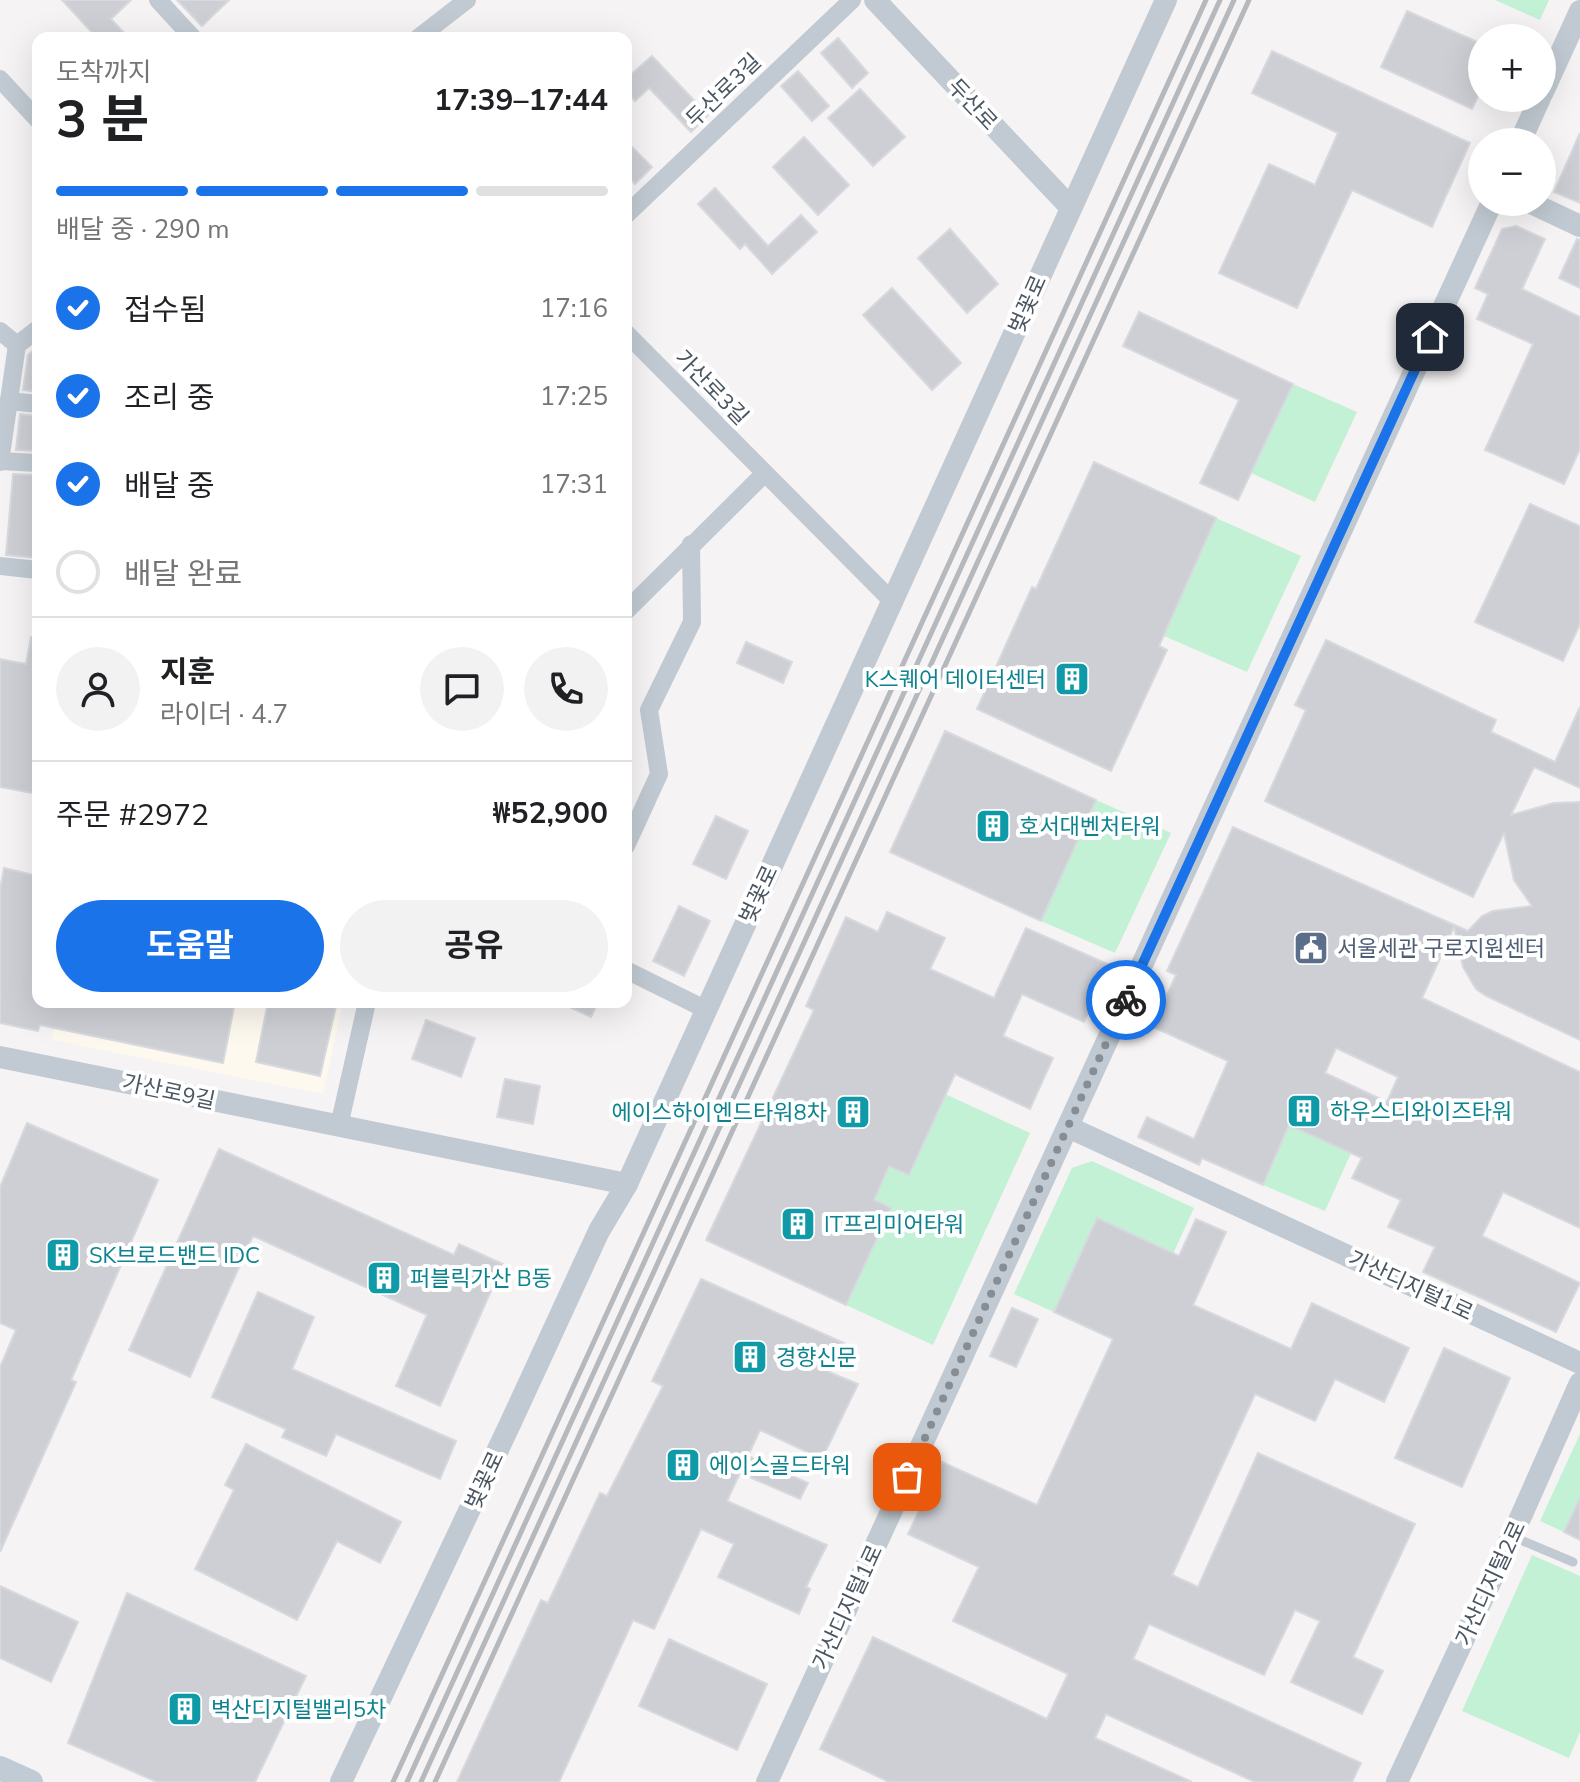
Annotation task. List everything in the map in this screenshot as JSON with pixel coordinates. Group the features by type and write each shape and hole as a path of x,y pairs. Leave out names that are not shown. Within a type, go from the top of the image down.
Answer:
{"main road":[{"path":"0,1768 31,1782"}],"street":[{"path":"158,0 187,32"},
{"path":"426,32 467,0"},
{"name":"두산로3길","path":"632,209 852,0"},
{"name":"두산로","path":"875,0 1071,208"},
{"name":"벚꽃로","path":"341,1782 599,1231 627,1184 1166,0"},
{"path":"1556,63 1580,11"},
{"path":"0,79 32,114"},
{"path":"1556,215 1580,226"},
{"name":"가산디지털1로","path":"767,1782 1486,216"},
{"path":"0,331 17,345"},
{"path":"32,334 17,345 0,461 32,463"},
{"name":"가산로3길","path":"632,339 892,601"},
{"path":"9,401 32,403"},
{"path":"632,605 764,474"},
{"path":"632,833 659,774 649,710 692,622 691,544"},
{"path":"0,566 32,569"},
{"path":"632,973 705,1009"},
{"path":"339,1126 366,1008"},
{"name":"가산로9길","path":"0,1057 627,1184"},
{"name":"가산디지털1로","path":"1068,1127 1580,1363"},
{"name":"가산디지털2로","path":"1397,1782 1580,1383"}],"lane":[{"path":"1511,1536 1573,1562"}],"shaded area":[{"path":"58,1008 342,1008 323,1094 52,1040"}],"green space":[{"path":"1495,0 1549,0 1540,20"},
{"path":"1293,384 1357,412 1315,502 1251,473"},
{"path":"1216,518 1301,556 1247,672 1164,636"},
{"path":"1096,800 1171,833 1115,953 1041,921"},
{"path":"945,1094 1030,1133 933,1345 846,1305 891,1208 873,1200 889,1166 909,1175"},
{"path":"1289,1125 1351,1153 1325,1211 1263,1185"},
{"path":"1092,1161 1194,1208 1173,1254 1097,1219 1054,1312 1014,1294 1072,1168"},
{"path":"1580,1434 1580,1498 1564,1532 1540,1521"},
{"path":"1532,1555 1580,1576 1580,1732 1569,1758 1462,1711"}],"building":[{"path":"62,0 131,0 111,19 123,32 91,32"},
{"path":"177,0 229,0 202,26"},
{"path":"1407,11 1468,38 1468,107 1381,67"},
{"path":"838,38 868,73 852,88 821,53"},
{"path":"1272,51 1468,142 1432,227 1352,190 1297,308 1219,273 1269,164 1315,185 1338,133 1252,93"},
{"path":"652,56 708,115 691,132 649,88 635,101 632,98 632,74"},
{"path":"798,71 829,106 812,121 781,86"},
{"path":"860,89 905,137 873,166 828,118"},
{"path":"1580,133 1580,203 1556,193"},
{"path":"804,137 849,185 818,215 773,167"},
{"path":"632,147 652,167 635,184 632,181"},
{"path":"715,188 768,246 801,215 817,232 772,274 745,244 740,249 698,204"},
{"path":"1516,226 1545,239 1522,289 1580,317 1580,449 1564,484 1485,450 1533,344 1477,319 1488,294 1475,288 1502,229"},
{"path":"950,229 998,284 967,313 918,258"},
{"path":"1577,239 1580,240 1580,288 1559,278"},
{"path":"892,288 961,363 932,390 863,315"},
{"path":"1139,312 1293,384 1238,500 1200,483 1239,400 1123,346"},
{"path":"32,351 32,391 23,390 28,355"},
{"path":"20,414 32,415 32,451 16,450"},
{"path":"1094,462 1216,518 1159,646 1167,650 1111,771 977,709 1032,587 1036,589"},
{"path":"13,474 32,475 32,557 6,555"},
{"path":"1530,504 1580,526 1580,624 1563,661 1475,622"},
{"path":"32,637 32,793 0,787 0,659 26,664"},
{"path":"1326,640 1496,720 1491,732 1555,762 1580,707 1580,788 1534,767 1511,815 1554,803 1580,802 1580,1040 1476,989 1463,967 1454,927 1422,998 1580,1072 1580,1228 1503,1192 1482,1236 1580,1283 1556,1332 1423,1272 1435,1247 1388,1227 1401,1200 1352,1178 1362,1158 1289,1125 1263,1185 1202,1158 1199,1165 1138,1137 1147,1117 1194,1139 1228,1061 1153,1027 1176,975 1167,971 1233,827 1468,931 1482,916 1493,911 1532,906 1514,880 1504,833 1473,897 1265,801 1306,710 1295,705","holes":["1336,1048 1398,1077 1387,1102 1325,1073"]},
{"path":"746,642 792,662 783,683 737,663"},
{"name":"호서대벤처타워","path":"945,731 1096,800 1041,921 890,852"},
{"path":"716,816 748,831 726,879 693,864"},
{"path":"4,868 32,875 32,1008 234,1008 223,1063 40,1025 38,1031 0,1023 0,889"},
{"path":"679,906 710,921 684,976 653,961"},
{"path":"887,912 945,938 930,969 994,998 1026,928 1110,965 1084,1022 1022,994 1003,1036 1053,1058 1030,1109 955,1074 909,1175 889,1166 874,1200 891,1208 846,1305 706,1240 814,1010 806,1006 846,917 878,932"},
{"path":"267,1008 336,1008 320,1076 256,1062"},
{"path":"572,1008 595,1008 591,1017"},
{"path":"426,1020 475,1038 461,1077 412,1059"},
{"path":"505,1079 540,1086 533,1124 497,1117"},
{"name":"SK브로드밴드 IDC","path":"27,1123 158,1180 71,1380 76,1382 0,1552 0,1367 16,1330 0,1323 0,1187"},
{"name":"퍼블릭가산 B동","path":"219,1149 454,1255 459,1244 503,1264 440,1406 396,1386 427,1315 253,1236 190,1377 129,1350"},
{"path":"1097,1218 1179,1256 1196,1219 1226,1232 1193,1305 1291,1349 1312,1303 1409,1348 1384,1402 1335,1379 1315,1421 1255,1394 1172,1575 1198,1587 1258,1453 1415,1524 1353,1657 1383,1671 1362,1714 1291,1682 1320,1621 1295,1610 1264,1675 1149,1624 1133,1659 1361,1763 1352,1782 1255,1782 1106,1714 1095,1738 1192,1782 889,1782 820,1749 873,1637 1047,1719 1068,1674 953,1621 979,1567 908,1534 942,1462 1037,1505 1113,1339 1054,1312"},
{"path":"701,1279 844,1343 829,1372 858,1384 822,1459 760,1430 748,1456 808,1483 800,1499 740,1473 727,1501 827,1545 806,1587 810,1589 799,1614 718,1577 734,1544 701,1529 654,1629 633,1620 559,1782 457,1782 541,1600 548,1603 600,1493 607,1496 663,1386 652,1381"},
{"path":"258,1292 314,1317 292,1369 456,1441 440,1479 336,1434 326,1456 282,1437 286,1429 212,1397"},
{"path":"1012,1308 1038,1319 1016,1367 990,1356"},
{"path":"1444,1348 1510,1378 1462,1487 1395,1458"},
{"path":"246,1444 401,1522 380,1563 337,1541 297,1620 195,1569 234,1490 225,1485"},
{"path":"1580,1498 1580,1540 1564,1532"},
{"path":"0,1586 78,1622 51,1682 0,1658"},
{"name":"벽산디지털밸리5차","path":"127,1593 306,1676 255,1782 157,1782 68,1743"},
{"path":"669,1639 767,1684 737,1750 639,1706"}],"railway":[{"path":"393,1782 1206,0"},
{"path":"407,1782 1220,0"},
{"path":"421,1782 1234,0"},
{"path":"435,1782 1249,0"}],"way so far":[{"path":"907,1477 1126,1000"}],"place":[{"name":"K스퀘어 데이터센터","path":"1072,679"},
{"name":"호서대벤처타워","path":"993,826"},
{"name":"서울세관 구로지원센터","path":"1311,948"},
{"name":"하우스디와이즈타워","path":"1304,1111"},
{"name":"에이스하이엔드타워8차","path":"853,1112"},
{"name":"IT프리미어타워","path":"798,1224"},
{"name":"SK브로드밴드 IDC","path":"63,1255"},
{"name":"퍼블릭가산 B동","path":"384,1278"},
{"name":"경향신문","path":"750,1357"},
{"name":"에이스골드타워","path":"683,1465"},
{"name":"벽산디지털밸리5차","path":"185,1709"}],"route":[{"path":"1126,1000 1430,337"}]}
